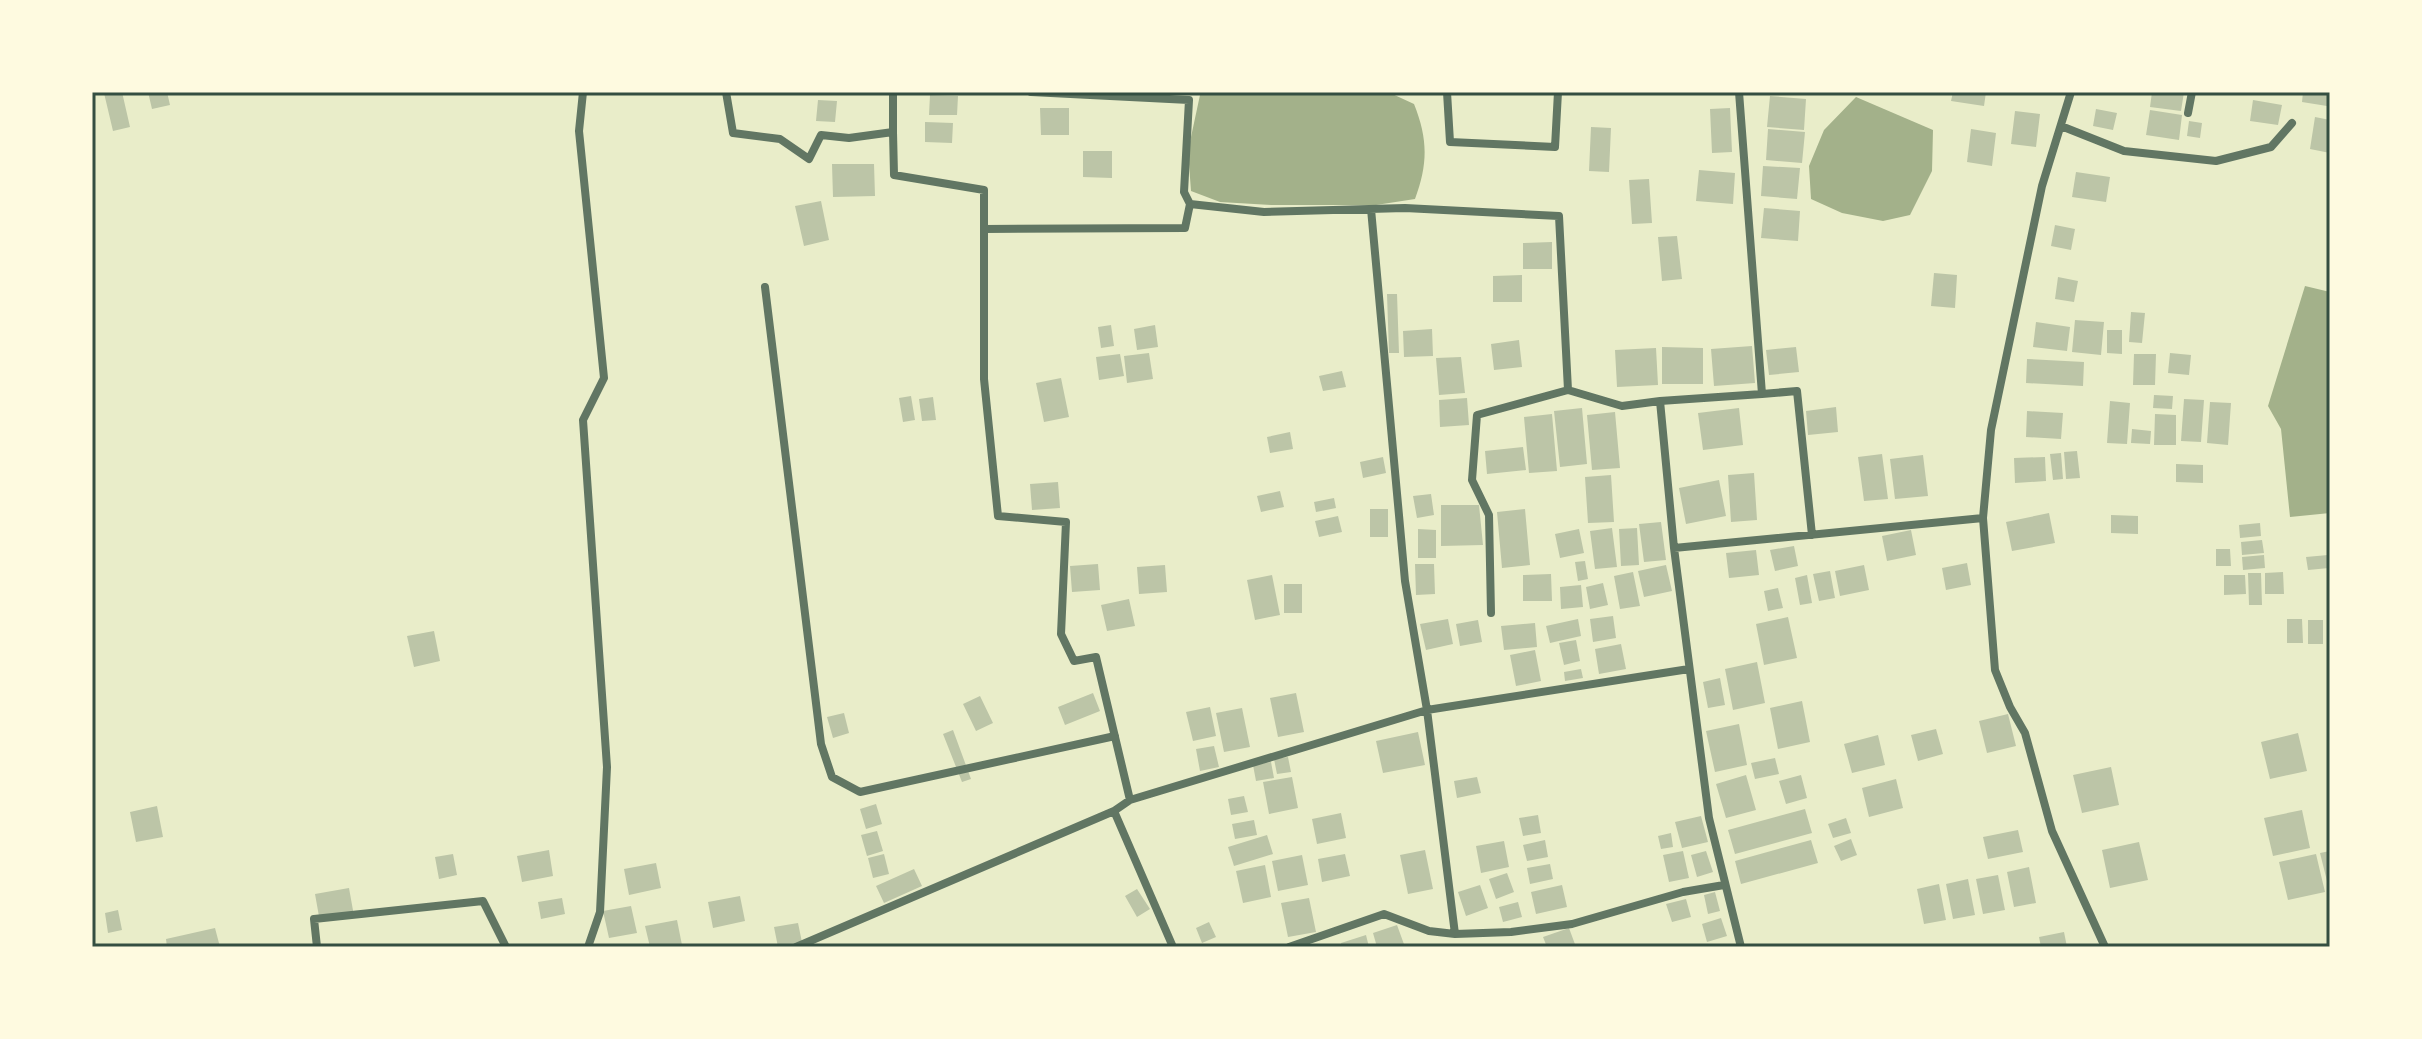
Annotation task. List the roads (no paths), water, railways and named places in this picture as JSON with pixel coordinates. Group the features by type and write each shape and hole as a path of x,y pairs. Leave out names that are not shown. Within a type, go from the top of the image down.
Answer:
{"street":[{"path":"583,92 579,131 604,378 583,420 607,767 600,912 588,947"},
{"path":"726,92 733,133 780,139 809,159 821,135 849,138 893,132"},
{"path":"893,92 894,175 984,190 984,379 998,516 1066,522 1061,634 1074,661 1096,657 1130,800"},
{"path":"984,229 1185,228 1190,204 1184,192 1189,100 1031,92"},
{"path":"1447,92 1450,142 1555,147 1558,92"},
{"path":"1739,92 1762,394"},
{"path":"2071,92 2042,186 1991,430 1983,518 1995,670 2025,733 2052,831 2105,947"},
{"path":"2188,113 2192,92"},
{"path":"2061,126 2124,151 2216,161 2271,147 2292,123"},
{"path":"1190,204 1264,212 1464,210 1559,216 1568,390"},
{"path":"1371,209 1405,581 1427,710 1455,934"},
{"path":"765,287 821,744 832,777 860,792 1115,736"},
{"path":"1491,613 1489,515 1472,480 1477,415 1568,390 1622,406 1797,391 1812,535"},
{"path":"1660,401 1674,548 1705,795 1741,947"},
{"path":"1674,548 1983,518"},
{"path":"796,947 1114,811 1130,800 1427,710 1689,669"},
{"path":"1114,811 1173,947"},
{"path":"1289,947 1384,914 1429,931 1455,934 1511,932 1572,924 1683,892 1724,885"},
{"path":"317,947 314,919 483,901 506,947"}]}
